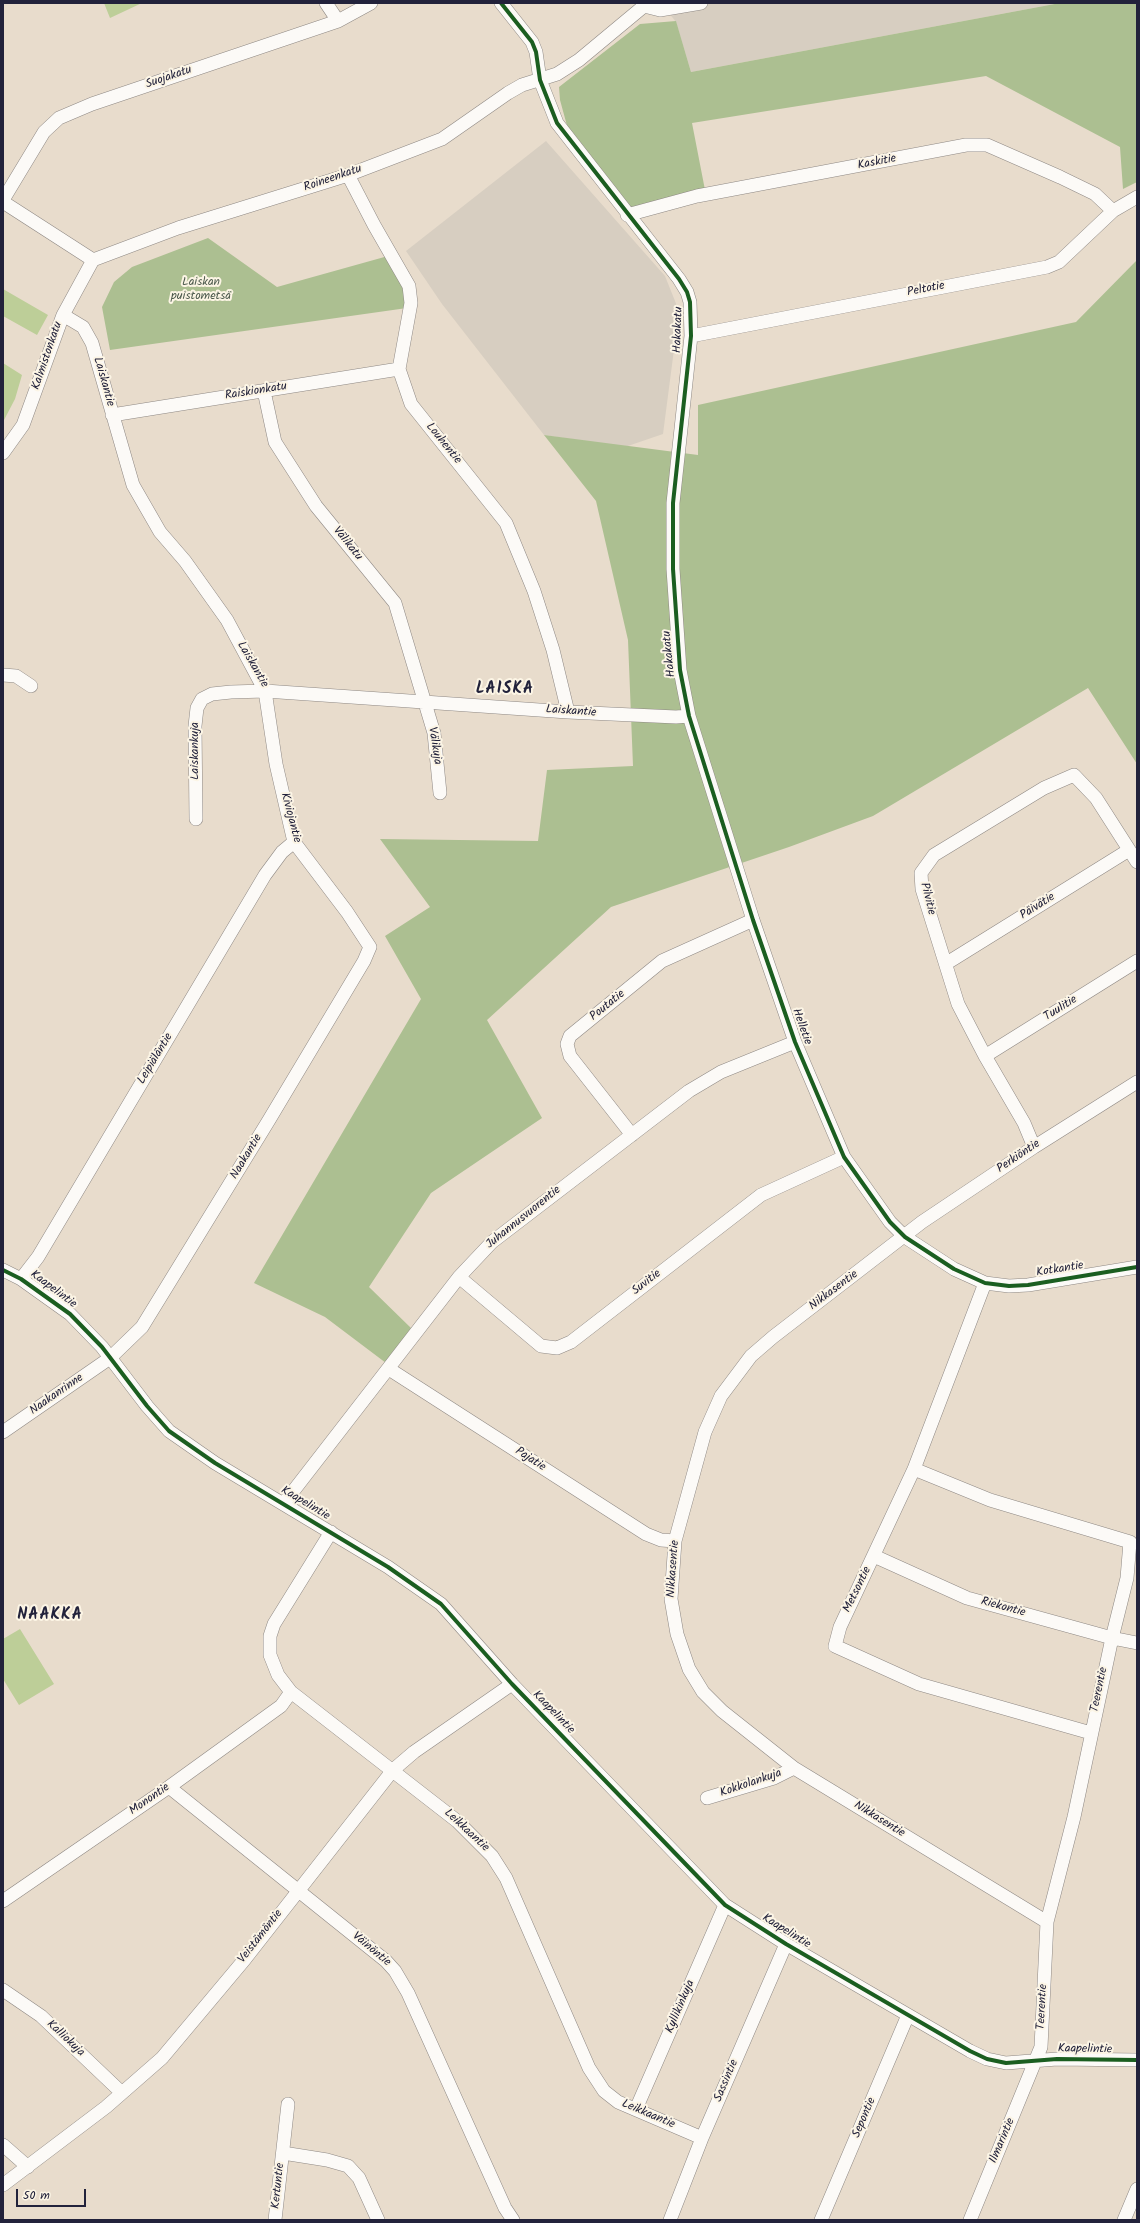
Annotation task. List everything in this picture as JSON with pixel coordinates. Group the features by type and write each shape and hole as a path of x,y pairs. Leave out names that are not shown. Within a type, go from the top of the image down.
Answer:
{"street":[{"path":"326,3 338,21"},
{"name":"Suojakatu","path":"3,201 44,132 59,118 92,104 338,21 372,3"},
{"name":"Hakakatu","path":"501,3 532,42 536,52 540,80 557,123 687,292 692,315 691,336 674,496 673,569 680,670 689,716"},
{"path":"643,4 660,10 701,3"},
{"name":"Roineenkatu","path":"93,260 178,228 348,175 442,139 508,92 522,85 557,74 580,60 643,4"},
{"name":"Kaskitie","path":"627,215 697,196 966,145 987,145 1060,177 1095,194 1113,211"},
{"name":"Louhentie","path":"348,175 374,225 409,286 411,303 399,369 411,404 506,523 534,591 553,650 568,712"},
{"name":"Peltotie","path":"691,336 1047,267 1058,262 1113,211 1137,196"},
{"path":"3,201 93,260"},
{"name":"Kalmistonkatu","path":"3,453 22,425 62,315 93,260"},
{"name":"Laiskantie","path":"62,315 83,327 92,343 133,485 160,532 185,561 227,620 265,691 568,712 676,718 689,716"},
{"name":"Raiskionkatu","path":"112,415 399,369"},
{"name":"Välikatu","path":"264,391 275,442 316,506 395,603 418,673 423,701"},
{"path":"3,675 16,676 31,686"},
{"name":"Laiskankuja","path":"196,820 194,726 197,708 202,699 212,694 265,691"},
{"name":"Kiviojantie","path":"265,691 276,764 294,842 347,912 370,947"},
{"name":"Välikuja","path":"423,701 434,733 440,793"},
{"name":"Helletie","path":"689,716 753,920 795,1042 844,1157 890,1222 905,1236 954,1269 984,1283"},
{"name":"Pilvitie","path":"1034,1147 1024,1123 985,1056 958,1004 947,963 922,889 921,873 934,854 1044,788 1074,775 1096,798 1137,862"},
{"name":"Leipiäläntie","path":"21,1279 38,1257 265,874 282,852 294,842"},
{"name":"Päivätie","path":"947,963 1129,850"},
{"name":"Poutatie","path":"632,1135 570,1056 567,1044 570,1036 662,961 753,920"},
{"name":"Naakantie","path":"110,1358 142,1327 189,1253 350,986 368,954 370,947"},
{"name":"Tuulitie","path":"985,1056 1137,961"},
{"name":"Juhannusvuorentie","path":"284,1503 459,1277 492,1242 689,1091 721,1072 795,1042"},
{"name":"Perkiöntie","path":"905,1236 922,1222 1034,1147 1137,1082"},
{"name":"Suvitie","path":"459,1277 541,1346 558,1348 571,1342 762,1195 844,1157"},
{"name":"Nikkasentie","path":"905,1236 773,1337 751,1356 721,1396 705,1432 675,1541 671,1599 677,1634 689,1669 703,1692 722,1711 794,1768 1047,1922"},
{"name":"Kotkantie","path":"984,1283 1009,1286 1035,1284 1137,1267"},
{"name":"Kaapelintie","path":"3,1270 21,1279 70,1314 110,1358 147,1406 169,1430 215,1463 331,1532 432,1597 466,1631 512,1684 725,1905 786,1944 970,2051 988,2059 1006,2063 1057,2059 1137,2060"},
{"name":"Metsontie","path":"984,1283 914,1468 840,1628 835,1646 919,1684 1091,1733"},
{"name":"Naakanrinne","path":"3,1432 110,1358"},
{"name":"Pajatie","path":"389,1369 646,1534 661,1540 675,1541"},
{"name":"Teerentie","path":"914,1468 990,1500 1130,1542 1127,1578 1112,1638 1074,1817 1047,1922 1041,2047 1034,2061"},
{"name":"Leikkaantie","path":"331,1532 274,1624 270,1636 270,1656 278,1675 292,1692 458,1821 492,1856 506,1878 590,2068 604,2091 618,2102 702,2138"},
{"name":"Riekontie","path":"874,1556 967,1598 1112,1638 1137,1643"},
{"name":"Veistämöntie","path":"3,2185 122,2093 162,2058 245,1959 393,1770 414,1752 512,1684"},
{"name":"Monontie","path":"3,1901 169,1787 281,1706 292,1692"},
{"name":"Kokkolankuja","path":"708,1798 774,1778 794,1768"},
{"name":"Väinöntie","path":"169,1787 386,1960 395,1971 408,1993 503,2214 513,2220"},
{"name":"Kyllikinkuja","path":"636,2109 725,1905"},
{"name":"Sassintie","path":"670,2220 702,2138 786,1944"},
{"name":"Kalliokuja","path":"3,1990 41,2016 122,2093"},
{"name":"Sepontie","path":"821,2220 908,2015"},
{"name":"Ilmarintie","path":"970,2220 1022,2098 1034,2061"},
{"name":"Kertuntie","path":"275,2220 288,2104"},
{"path":"3,2145 28,2167"},
{"name":"Kertuntie","path":"283,2153 327,2160 348,2166 360,2178 378,2220"},
{"path":"1124,2220 1137,2189"}],"shaded area":[{"path":"661,3 1060,3 691,72 676,22"},
{"path":"546,141 665,276 679,311 663,434 625,447 544,435 442,304 406,251"}],"green space":[{"path":"104,3 142,3 110,18"},
{"path":"1060,3 1137,3 1137,182 1123,189 1120,147 986,76 692,123 705,190 628,208 572,144 560,100 559,87 640,24 676,21 691,72"},
{"name":"Laiskan puistometsä","path":"208,238 277,287 388,256 402,281 407,308 110,350 102,307 114,282 132,267"},
{"path":"1137,260 1137,764 1088,688 873,816 789,847 611,907 487,1020 542,1118 431,1193 369,1287 411,1328 386,1363 325,1317 254,1283 421,999 385,936 430,907 380,839 538,841 547,770 633,766 628,640 596,501 544,435 698,455 698,405 1076,322"},
{"path":"3,289 48,315 37,335 3,316"},
{"path":"3,363 22,375 15,399 3,422"},
{"path":"20,1629 54,1684 19,1705 3,1679 3,1639"}],"cycle path":[{"path":"501,3 532,42 536,52 540,80 557,123 679,279 687,292 690,302 691,336 673,503 673,569 680,670 689,716 753,920 795,1042 844,1157 890,1222 905,1237 954,1269 985,1283 1009,1286 1028,1285 1137,1267"},
{"path":"3,1270 21,1279 70,1314 102,1347 147,1406 169,1431 215,1463 388,1567 441,1604 512,1684 725,1905 786,1944 970,2051 987,2059 1006,2063 1057,2059 1137,2060"}],"district":[{"name":"LAISKA","path":"505,690"},
{"name":"NAAKKA","path":"50,1616"}]}
